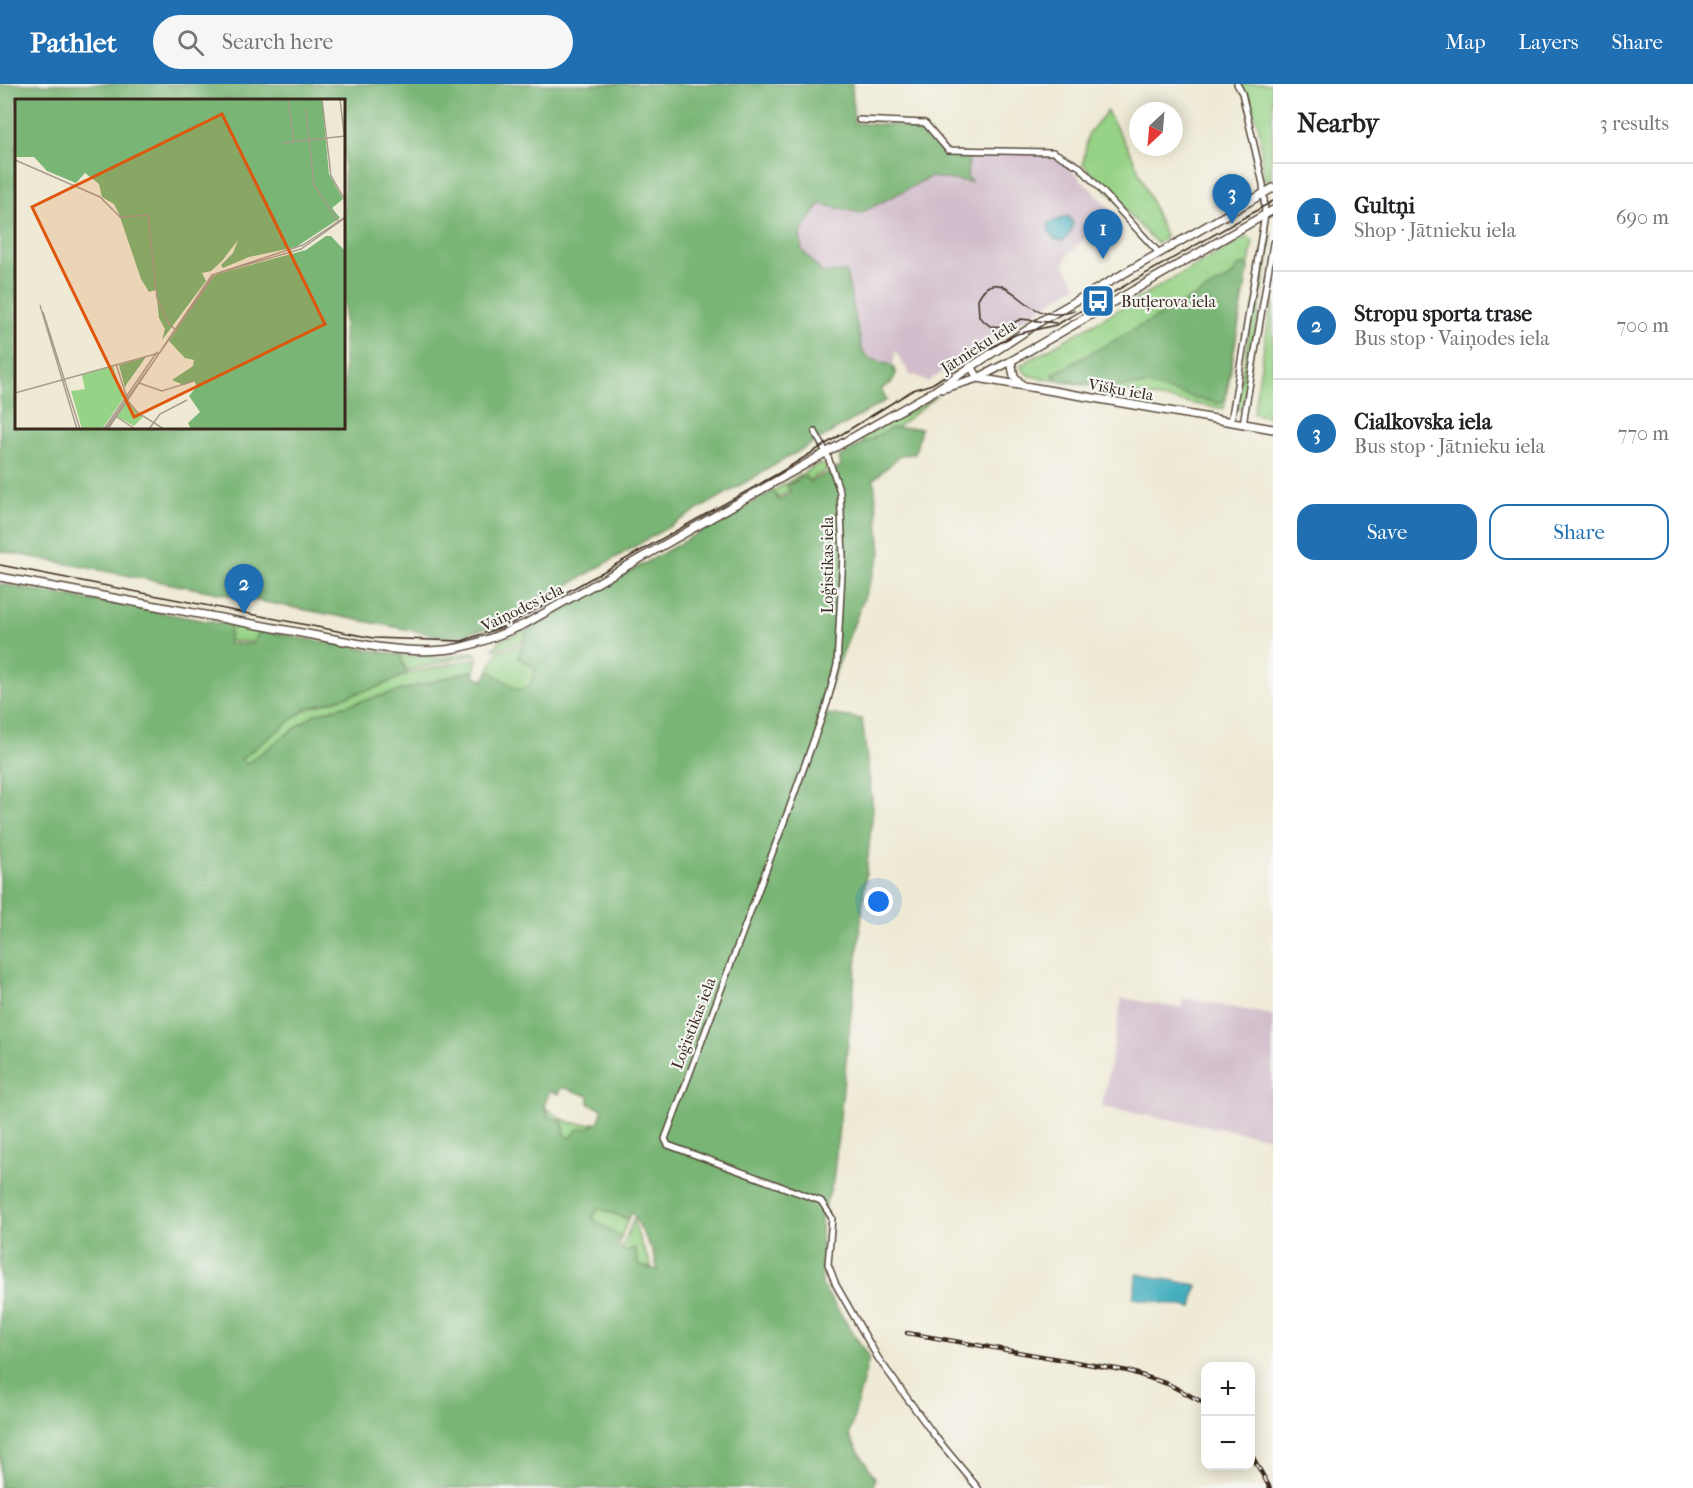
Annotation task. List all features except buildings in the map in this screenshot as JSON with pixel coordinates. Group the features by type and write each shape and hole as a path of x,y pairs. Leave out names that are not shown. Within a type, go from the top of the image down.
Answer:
{"street":[{"path":"1231,422 1265,214 1264,192 1242,93 1237,84"},
{"path":"859,120 925,123 948,150 1053,152 1076,163 1159,253"},
{"name":"Jātnieku iela","path":"936,390 1041,321 1273,188"},
{"path":"1265,205 1273,209"},
{"name":"Jātnieku iela","path":"936,390 978,378 1011,361 1273,209"},
{"path":"1243,424 1273,243"},
{"path":"1011,361 1014,376 1023,386"},
{"path":"971,366 978,378"},
{"name":"Višķu iela","path":"978,378 1273,429"},
{"name":"Vaiņodes iela","path":"0,577 377,647 437,652 480,643 525,624 936,390"},
{"name":"Loģistikas iela","path":"815,432 827,454 840,492 843,555 837,665 827,703 797,786 665,1139 668,1144 821,1201 832,1218 828,1264 836,1285 878,1358 934,1435 978,1488"}],"shaded area":[{"path":"1045,153 1061,159 1116,215 1092,228 1089,224 1085,239 1068,255 1064,264 1077,285 927,382 915,375 911,376 895,351 893,366 869,358 862,350 846,272 822,273 802,250 800,234 820,204 861,213 930,177 970,182 967,176 969,155"},
{"path":"1122,998 1181,1008 1183,998 1273,1015 1272,1138 1102,1107"}],"green space":[{"path":"0,84 852,84 854,123 922,127 945,154 969,155 967,176 971,182 930,177 861,213 820,204 800,234 802,250 822,273 846,272 862,350 869,358 893,366 896,374 891,383 881,389 887,400 503,623 452,638 0,551"},
{"path":"1239,84 1273,84 1271,183 1264,178 1258,123"},
{"path":"1107,111 1129,150 1129,156 1133,157 1166,238 1158,243 1150,237 1083,164 1088,134"},
{"path":"1272,234 1242,410 1236,409 1266,236"},
{"path":"1248,236 1253,241 1224,409 1030,376 1022,370 1021,365"},
{"path":"1245,264 1248,270 1225,400 1219,404 1147,385 1111,387 1057,380 1053,374 1232,276 1238,266"},
{"path":"1273,293 1273,417 1253,414"},
{"path":"937,396 896,428 861,445 864,437"},
{"path":"891,428 921,428 915,454 901,455 874,479 881,553 820,713 862,719 873,809 833,1182 821,1218 822,1285 869,1358 849,1436 875,1478 873,1488 0,1488 0,584 230,625 229,644 252,644 260,631 400,655 407,674 380,686 306,709 241,759 246,764 315,714 475,670 475,677 484,680 489,670 518,690 530,686 536,668 518,658 528,629 773,491 779,500 791,493 787,486 805,476 810,482 841,466 839,457","holes":["561,1087 589,1096 589,1104 603,1109 598,1123 588,1128 578,1129 571,1138 566,1136 562,1121 548,1117 544,1106 550,1091 559,1094","598,1208 628,1219 632,1212 653,1252 658,1270 639,1266 635,1248 626,1252 618,1247 621,1238 593,1219"]},
{"path":"822,464 828,469 808,481 804,476 787,485 790,491 777,498 773,491"},
{"path":"230,625 260,631 254,642 229,641"},
{"path":"528,629 524,641 493,650 500,640"},
{"path":"522,645 518,658 536,668 530,686 518,690 489,670 497,652"},
{"path":"472,652 476,654 406,671 400,655 441,658"},
{"path":"477,658 475,670 315,714 246,764 240,760 306,709 380,686 407,674"},
{"path":"544,1106 569,1122 591,1124 599,1122 571,1139 555,1126"},
{"path":"598,1208 628,1219 621,1238 593,1219"},
{"path":"634,1219 639,1238 652,1268 638,1266 632,1248 626,1253 621,1249"}],"water":[{"path":"1068,216 1073,223 1071,232 1063,241 1054,239 1048,229 1049,223"},
{"path":"1137,1274 1197,1285 1192,1308 1133,1298"}],"tram line":[{"path":"0,565 373,638 462,641 508,625 779,473 913,390 932,384 982,352 1017,334 1056,325 1273,201"},
{"path":"1056,323 1021,319 1005,327 990,326 979,317 978,299 984,290 991,285 997,285 1005,287 1042,312 1058,314 1074,311"}],"railway":[{"path":"907,1333 1128,1371 1168,1384 1201,1401"},
{"path":"1255,1461 1270,1488"}],"place":[{"name":"Cialkovska iela","path":"1232,224"},
{"name":"Gultņi","path":"1103,259"},
{"name":"Butļerova iela","path":"1098,301"},
{"name":"Stropu sporta trase","path":"244,614"}]}
